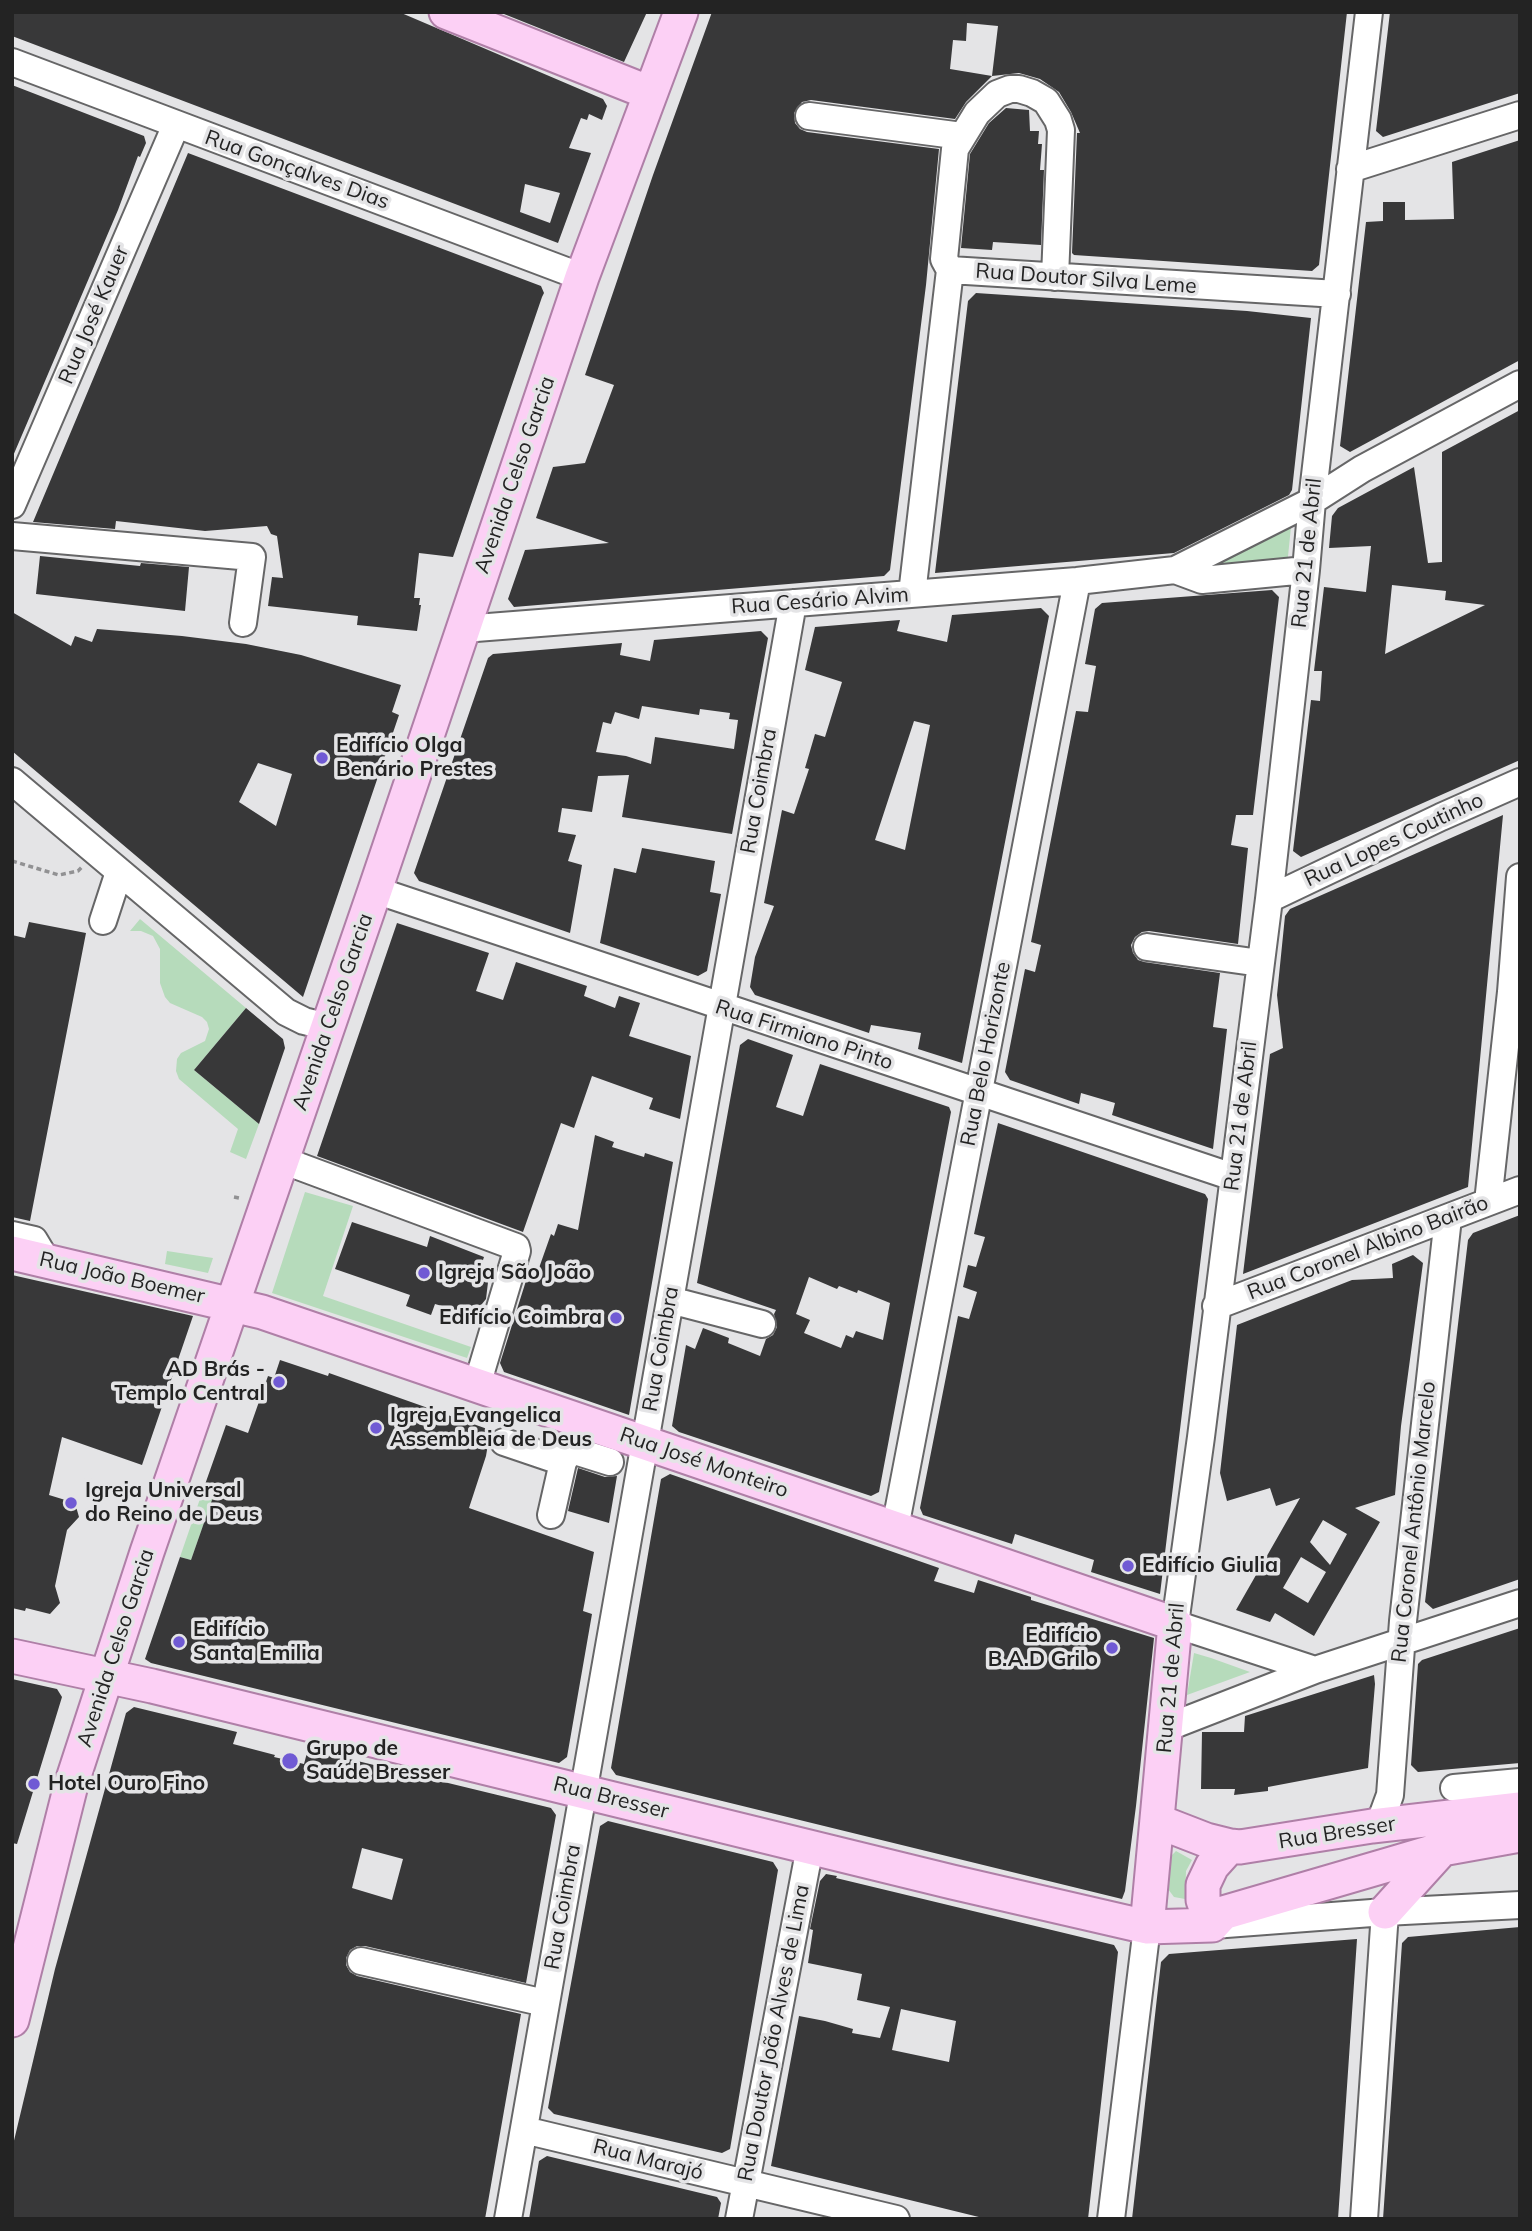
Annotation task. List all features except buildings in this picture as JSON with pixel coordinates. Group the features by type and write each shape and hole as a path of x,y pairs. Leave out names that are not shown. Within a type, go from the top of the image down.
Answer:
{"main road":[{"path":"446,12 650,93"},
{"name":"Avenida Celso Garcia","path":"12,2020 55,1841 106,1677 582,277 681,12"},
{"name":"Rua João Boemer","path":"12,1252 232,1304"},
{"name":"Rua José Monteiro","path":"232,1304 1175,1624"},
{"name":"Rua 21 de Abril","path":"1147,1927 1175,1624"},
{"name":"Rua Bresser","path":"12,1656 1147,1927 1212,1925 1223,1913 1442,1849 1520,1835"},
{"name":"Rua Bresser","path":"1157,1821 1230,1846 1272,1843 1392,1814 1520,1809"},
{"path":"1212,1925 1203,1900 1203,1885 1212,1866 1230,1846"},
{"path":"1385,1912 1442,1849"}],"street":[{"name":"Rua 21 de Abril","path":"1175,1624 1269,899 1306,570 1311,501 1369,12"},
{"name":"Rua Gonçalves Dias","path":"12,62 582,277"},
{"path":"950,270 944,258 955,149 978,113 997,94 1010,89 1032,93 1046,102 1058,120 1060,130 1055,277"},
{"path":"1350,169 1520,115"},
{"path":"809,116 962,136"},
{"name":"Rua José Kauer","path":"12,505 176,125"},
{"name":"Rua Doutor Silva Leme","path":"912,594 950,270 1336,294"},
{"name":"Rua Cesário Alvim","path":"463,629 1077,581 1175,570 1311,501 1362,469 1520,384"},
{"path":"1319,441 1343,465 1362,469"},
{"path":"12,536 252,557 243,624"},
{"name":"Rua Cesário Alvim","path":"1175,570 1202,580 1306,570"},
{"name":"Rua Belo Horizonte","path":"895,1528 1077,581"},
{"name":"Rua Coimbra","path":"508,2219 793,603"},
{"path":"12,781 286,1012 303,1021 328,1027"},
{"name":"Rua Lopes Coutinho","path":"1269,899 1520,782"},
{"path":"103,921 119,872"},
{"path":"1488,1202 1511,992 1520,877"},
{"name":"Rua Firmiano Pinto","path":"375,890 1233,1177"},
{"path":"1147,947 1260,963"},
{"path":"282,1160 516,1247 477,1385"},
{"name":"Rua Coronel Albino Bairão","path":"1216,1306 1520,1189"},
{"name":"Rua Coronel Antônio Marcelo","path":"1392,1814 1401,1643 1448,1217"},
{"path":"12,1235 34,1240 46,1260"},
{"path":"670,1300 762,1324"},
{"path":"504,1442 563,1462"},
{"path":"551,1515 566,1455 575,1451 610,1462"},
{"path":"1166,1728 1315,1670 1520,1603"},
{"path":"1175,1624 1315,1670"},
{"path":"1454,1788 1520,1782"},
{"name":"Rua Doutor João Alves de Lima","path":"739,2219 810,1847"},
{"name":"Rua Bresser","path":"1212,1925 1520,1905"},
{"path":"1364,2219 1385,1912"},
{"name":"Rua 21 de Abril","path":"1111,2219 1147,1927"},
{"path":"361,1961 545,2003"},
{"name":"Rua Marajó","path":"524,2130 896,2219"}],"path":[{"path":"12,861 51,874 66,875 78,871 95,851"}],"green space":[{"path":"1292,517 1287,566 1204,570"},
{"path":"140,919 246,1008 194,1070 259,1124 246,1159 230,1152 238,1129 179,1079 176,1071 177,1059 181,1053 205,1041 209,1029 202,1017 170,1003 165,997 160,983 160,949 153,936 141,931 130,931"},
{"path":"305,1192 353,1206 323,1296 471,1347 467,1358 272,1293"},
{"path":"167,1251 213,1258 208,1273 165,1264"},
{"path":"202,1493 213,1497 191,1560 180,1557"},
{"path":"1194,1653 1211,1658 1250,1672 1187,1695"},
{"path":"1176,1851 1192,1860 1186,1871 1185,1899 1174,1897 1168,1889 1171,1856"}],"place":[{"name":"Edifício Olga Benário Prestes","path":"322,758"},
{"name":"Igreja São João","path":"424,1273"},
{"name":"Edifício Coimbra","path":"616,1318"},
{"name":"AD Brás - Templo Central","path":"279,1382"},
{"name":"Igreja Evangelica Assembleia de Deus","path":"376,1428"},
{"name":"Igreja Universal do Reino de Deus","path":"71,1503"},
{"name":"Edifício Giulia","path":"1128,1566"},
{"name":"Edifício Santa Emilia","path":"179,1642"},
{"name":"Edifício B.A.D Grilo","path":"1112,1648"},
{"name":"Grupo de Saúde Bresser","path":"290,1761"},
{"name":"Hotel Ouro Fino","path":"34,1784"}]}
